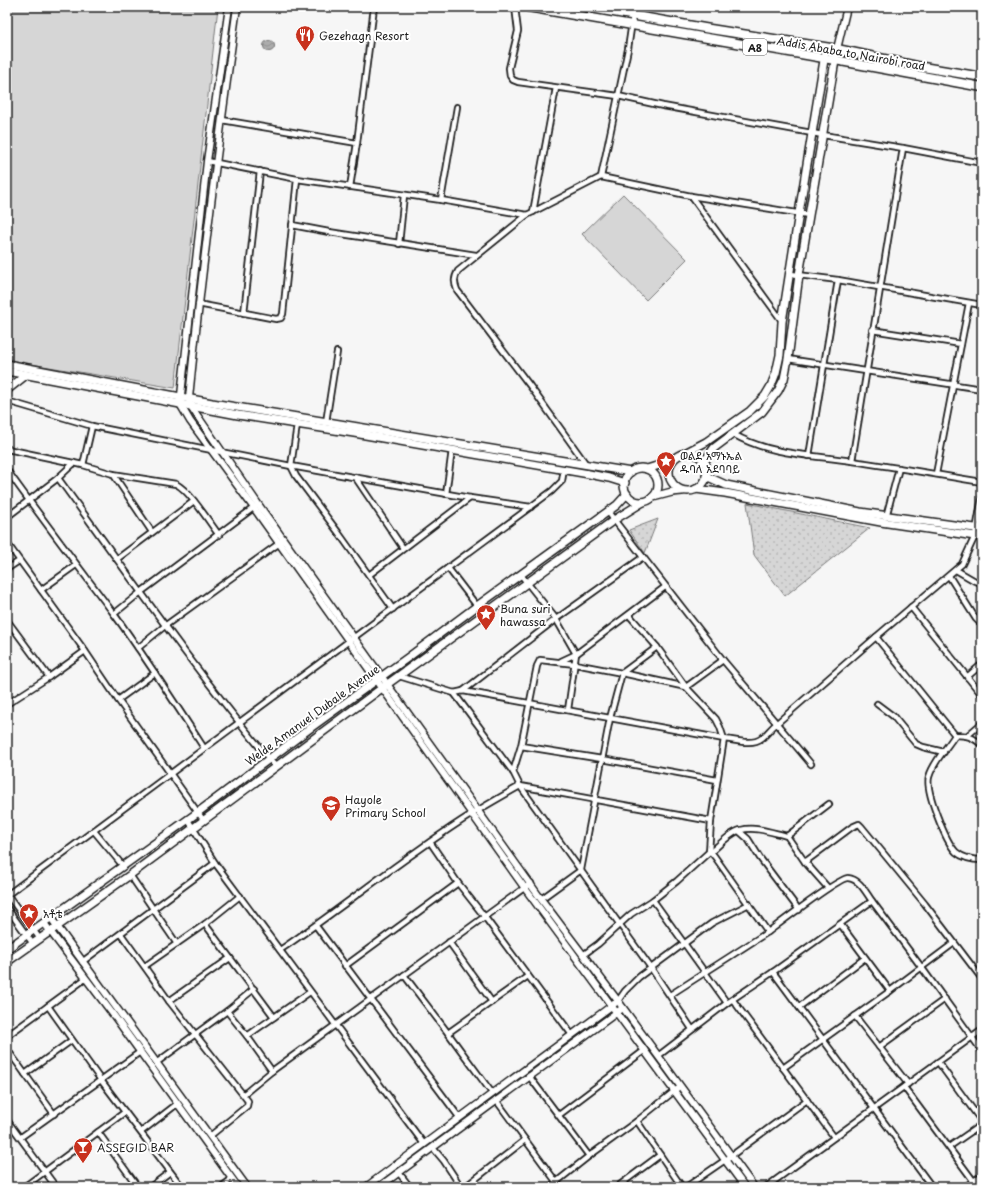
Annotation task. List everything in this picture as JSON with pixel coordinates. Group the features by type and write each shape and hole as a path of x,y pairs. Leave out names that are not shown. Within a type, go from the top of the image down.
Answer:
{"highway":[{"name":"Addis Ababa to Nairobi road","path":"528,7 834,60 982,88"},
{"name":"Addis Ababa to Nairobi road","path":"585,7 837,49 917,66 982,77"}],"main road":[{"path":"647,469 666,463 706,442 750,411 765,396 771,386 780,355 782,322 826,48"},
{"path":"704,462 714,448 762,412 778,392 784,379 787,367 799,275 837,49"},
{"path":"7,364 180,400 238,415 564,469 609,478 625,484"},
{"path":"777,366 787,367"},
{"path":"7,371 180,400"},
{"path":"7,390 26,375"},
{"path":"189,402 326,422 631,472"},
{"path":"690,453 696,455 704,462 707,471 706,476 702,485 696,489 690,491 683,490 677,488 672,483 669,476 671,463 680,456 690,453"},
{"path":"643,502 636,501 627,494 625,484 625,480 631,472 640,468 653,472 657,478 657,492 653,498"},
{"path":"706,476 726,485 797,500 887,516 979,528"},
{"path":"696,489 881,522 978,536"},
{"path":"7,962 130,875 385,686 614,520 643,502 672,492 683,490"},
{"name":"Welde Amanuel Dubale Avenue","path":"7,949 188,820 313,726 608,512 627,494"},
{"path":"443,632 449,640"}],"street":[{"path":"229,7 207,161 180,400 190,421 256,506 379,679 478,810 541,899 618,1001 754,1187"},
{"path":"237,7 198,304 189,402 256,506"},
{"path":"350,187 374,7"},
{"path":"515,7 518,31 509,68 510,76 513,80 518,82 618,96 823,136 903,148 982,163"},
{"path":"837,49 847,7"},
{"path":"601,177 634,15"},
{"path":"532,212 556,88"},
{"path":"441,200 457,106"},
{"path":"222,120 357,143"},
{"path":"852,461 872,330 903,148"},
{"path":"207,161 297,179 441,200 527,215"},
{"path":"244,313 260,171"},
{"path":"586,464 530,386 457,290 455,277 458,271 527,215 601,177 691,196 809,215"},
{"path":"198,304 276,319 281,318 283,314 297,179"},
{"path":"399,244 404,195"},
{"path":"691,196 782,322"},
{"path":"292,225 399,244 476,255"},
{"path":"790,274 838,280 982,305"},
{"path":"809,456 838,280"},
{"path":"936,474 969,303"},
{"path":"872,330 961,344"},
{"path":"326,422 337,352"},
{"path":"788,359 982,389"},
{"path":"7,401 92,426 291,466 446,494 530,507"},
{"path":"297,425 291,466 301,484 338,532 393,609"},
{"path":"83,465 92,426"},
{"path":"733,434 762,447 809,456 899,468 982,482"},
{"path":"7,449 83,465 112,474 176,484 194,501 219,535"},
{"path":"446,494 452,450"},
{"path":"7,517 58,478 74,463"},
{"path":"881,522 887,516 899,468"},
{"path":"40,939 7,895 530,507 558,485 562,480 564,469"},
{"path":"7,470 156,673 204,748"},
{"path":"112,474 152,532"},
{"path":"355,477 403,548"},
{"path":"58,478 239,723 276,767"},
{"path":"399,676 454,693 463,691 724,739 754,742 761,739 776,724 962,564 978,536 982,497"},
{"path":"368,575 470,498"},
{"path":"117,558 194,501"},
{"path":"114,614 256,506"},
{"path":"608,512 723,660 811,764"},
{"path":"138,648 166,625 281,541"},
{"path":"7,543 204,821"},
{"path":"463,691 556,619 643,557"},
{"path":"7,569 19,561"},
{"path":"41,590 76,565"},
{"path":"448,568 477,606"},
{"path":"956,570 975,581 982,583"},
{"path":"522,575 556,619 576,654 568,710"},
{"path":"949,576 976,619 982,624"},
{"path":"560,662 576,654 665,587"},
{"path":"911,607 982,695"},
{"path":"629,615 657,647 686,687 716,719 720,727 724,739 711,821 710,852 768,932"},
{"path":"7,620 49,677"},
{"path":"876,637 955,735"},
{"path":"541,899 581,870 610,718 622,673 657,647"},
{"path":"8,702 49,677 85,651"},
{"path":"513,772 537,666 540,660 575,664 686,687 723,660"},
{"path":"967,677 982,664"},
{"path":"118,700 156,673"},
{"path":"385,686 472,814 524,887 745,1187"},
{"path":"454,693 513,772 520,786 651,968 692,1029"},
{"path":"877,704 894,716 916,744 944,752"},
{"path":"968,735 982,723"},
{"path":"955,735 968,735 976,739 982,745"},
{"path":"955,735 933,767 928,783 938,818 947,840 956,852 962,856 974,860 982,860"},
{"path":"520,746 717,780"},
{"path":"280,950 316,926 430,842 478,810 520,786 711,821"},
{"path":"787,836 830,804"},
{"path":"188,820 240,896 424,1144"},
{"path":"804,862 858,824 925,904 982,979"},
{"path":"583,955 598,944 630,914 653,900 678,881 710,852 739,830 756,829 787,836 804,862 828,888"},
{"path":"739,830 748,839 760,858 799,910"},
{"path":"94,831 124,866"},
{"path":"430,842 458,883 572,1036"},
{"path":"82,962 216,863"},
{"path":"130,875 177,944"},
{"path":"670,995 768,932 843,878 849,878 862,886 982,1051"},
{"path":"345,966 458,883"},
{"path":"244,1094 272,1071 531,883"},
{"path":"145,966 205,924 240,896"},
{"path":"653,900 727,1003"},
{"path":"658,1056 727,1003 841,925 872,901"},
{"path":"366,1187 618,1001 629,986 651,968 712,923 749,904"},
{"path":"7,908 33,944"},
{"path":"51,918 247,1187"},
{"path":"44,923 238,1187"},
{"path":"205,924 274,1017"},
{"path":"841,925 890,991"},
{"path":"316,926 459,1117"},
{"path":"121,934 169,1001 248,1100 247,1106 210,1136"},
{"path":"449,942 492,1002"},
{"path":"783,1068 922,968 954,943"},
{"path":"169,1001 230,958"},
{"path":"799,1007 865,958"},
{"path":"773,972 932,1187"},
{"path":"404,975 492,1093"},
{"path":"448,1033 528,976"},
{"path":"7,1036 85,979"},
{"path":"156,1063 227,1011 254,989"},
{"path":"247,1036 310,992"},
{"path":"878,1047 945,999"},
{"path":"733,1000 834,1137"},
{"path":"48,1006 100,1079 182,1187"},
{"path":"379,1187 623,1008"},
{"path":"227,1011 272,1071"},
{"path":"854,1016 906,1085 978,1187"},
{"path":"766,1187 982,1030"},
{"path":"25,1074 72,1040"},
{"path":"7,1049 54,1114"},
{"path":"559,1115 645,1050"},
{"path":"21,1137 100,1079 140,1052"},
{"path":"938,1062 982,1123 949,1147"},
{"path":"529,1076 589,1156"},
{"path":"550,1187 681,1087"},
{"path":"496,1100 560,1187"},
{"path":"686,1187 807,1100"},
{"path":"141,1132 177,1104"},
{"path":"24,1187 125,1112"},
{"path":"7,1120 21,1137 56,1187"},
{"path":"637,1121 682,1187"},
{"path":"98,1132 138,1187"},
{"path":"465,1187 525,1140"},
{"path":"433,1148 444,1161 461,1187"},
{"path":"617,1187 660,1155"},
{"path":"150,1187 170,1172"},
{"path":"399,1173 410,1187"},
{"path":"965,1187 982,1175"},
{"path":"221,1187 232,1179"}],"shaded area":[{"path":"7,7 218,7 175,388 7,360"},
{"path":"623,194 687,259 646,300 582,234"},
{"path":"747,503 870,528 785,596 754,555"},
{"path":"658,519 645,553 629,530"}],"water":[{"path":"267,41 271,41 273,42 273,50 267,51 264,48 264,44"}],"place":[{"name":"Gezehagn Resort","path":"305,52"},
{"name":"ወልደ አማኑኤል ዱባለ አደባባይ","path":"666,478"},
{"name":"Buna suri hawassa","path":"486,631"},
{"name":"Hayole Primary School","path":"331,822"},
{"name":"አቶቴ","path":"29,930"},
{"name":"ASSEGID BAR","path":"83,1164"}]}
